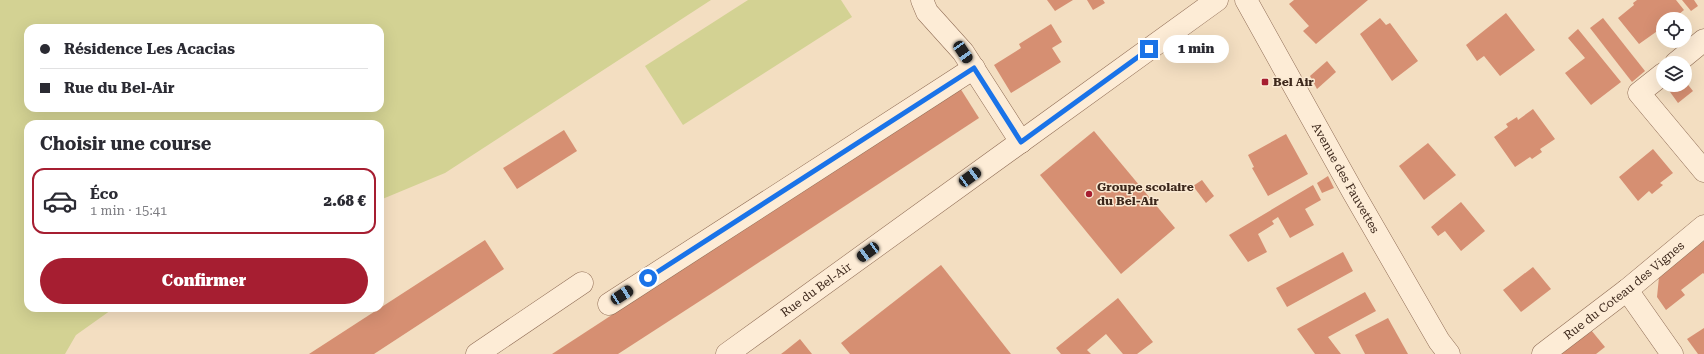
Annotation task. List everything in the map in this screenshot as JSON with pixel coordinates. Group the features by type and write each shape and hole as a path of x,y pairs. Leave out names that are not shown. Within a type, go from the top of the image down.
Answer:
{"street":[{"path":"922,0 927,12 963,52 1021,142"},
{"name":"Rue du Bel-Air","path":"727,354 1217,0"},
{"name":"Avenue des Fauvettes","path":"1246,0 1353,192 1439,341 1449,354"},
{"path":"1685,56 1704,40"},
{"path":"609,304 974,68"},
{"path":"1656,80 1639,94 1704,171"},
{"name":"Rue du Coteau des Vignes","path":"1543,354 1627,290 1704,226"},
{"path":"477,354 582,283"},
{"path":"1627,290 1672,354"}],"shaded area":[{"path":"0,0 711,0 445,173 384,198 384,120 24,120 24,312 108,312 76,335 65,354 0,354"},
{"path":"748,0 841,0 852,17 683,125 645,66"}],"building":[{"path":"1047,0 1073,0 1055,11"},
{"path":"1087,0 1103,0 1105,3 1093,10"},
{"path":"1294,0 1368,0 1316,44 1303,31 1309,26 1289,4"},
{"path":"1637,0 1676,0 1684,10 1682,12 1656,12 1656,32 1639,44 1618,18 1634,5 1633,3"},
{"path":"1682,0 1694,0 1698,6 1691,11"},
{"path":"1506,13 1535,50 1500,76 1484,56 1477,61 1466,45"},
{"path":"1380,18 1386,25 1390,23 1418,61 1392,81 1360,34"},
{"path":"1603,18 1645,71 1632,82 1590,28"},
{"path":"1051,24 1062,42 1052,48 1061,62 1011,93 994,65 1021,48 1019,44"},
{"path":"1578,29 1621,82 1591,105 1565,73 1585,58 1568,38"},
{"path":"1327,61 1336,72 1317,89 1310,76"},
{"path":"960,88 979,118 720,288 618,354 552,354"},
{"path":"1670,92 1692,92 1678,103"},
{"path":"1533,109 1555,139 1540,149 1542,152 1532,159 1530,157 1515,167 1494,137 1508,127 1506,124 1517,117 1518,120"},
{"path":"564,130 577,151 517,189 503,168"},
{"path":"1094,131 1175,228 1121,274 1040,175"},
{"path":"1286,134 1308,174 1268,196 1252,168 1254,167 1248,155"},
{"path":"1428,143 1456,175 1424,200 1399,166"},
{"path":"1653,149 1673,173 1660,183 1663,185 1652,194 1649,191 1638,201 1619,177"},
{"path":"1328,176 1334,188 1322,193 1317,183"},
{"path":"1202,180 1214,196 1206,203 1193,186"},
{"path":"1313,185 1321,200 1305,209 1314,225 1290,238 1278,217 1272,221 1274,224 1258,234 1267,252 1248,262 1229,235"},
{"path":"1461,202 1485,231 1461,251 1445,231 1438,236 1431,227"},
{"path":"485,240 504,269 374,354 309,354 374,312 384,312 384,305"},
{"path":"1704,241 1704,274 1703,273 1681,290 1685,295 1666,310 1657,297 1659,277"},
{"path":"1343,252 1353,271 1287,307 1276,288"},
{"path":"941,265 1011,354 850,354 841,343"},
{"path":"1533,267 1551,289 1521,312 1503,290"},
{"path":"1365,292 1376,311 1328,337 1341,354 1315,354 1297,329"},
{"path":"1118,298 1153,342 1137,354 1123,354 1106,334 1087,350 1091,354 1061,354 1056,348"},
{"path":"1388,318 1408,354 1365,354 1355,335"},
{"path":"1704,328 1704,354 1698,354 1687,339"},
{"path":"1591,330 1605,347 1596,354 1560,354"},
{"path":"800,339 812,354 781,354 785,351"}],"place":[{"name":"Bel Air","path":"1265,82"},
{"name":"Groupe scolaire du Bel-Air","path":"1089,194"}],"route":[{"path":"648,278 974,68 1021,142 1149,49"}]}
